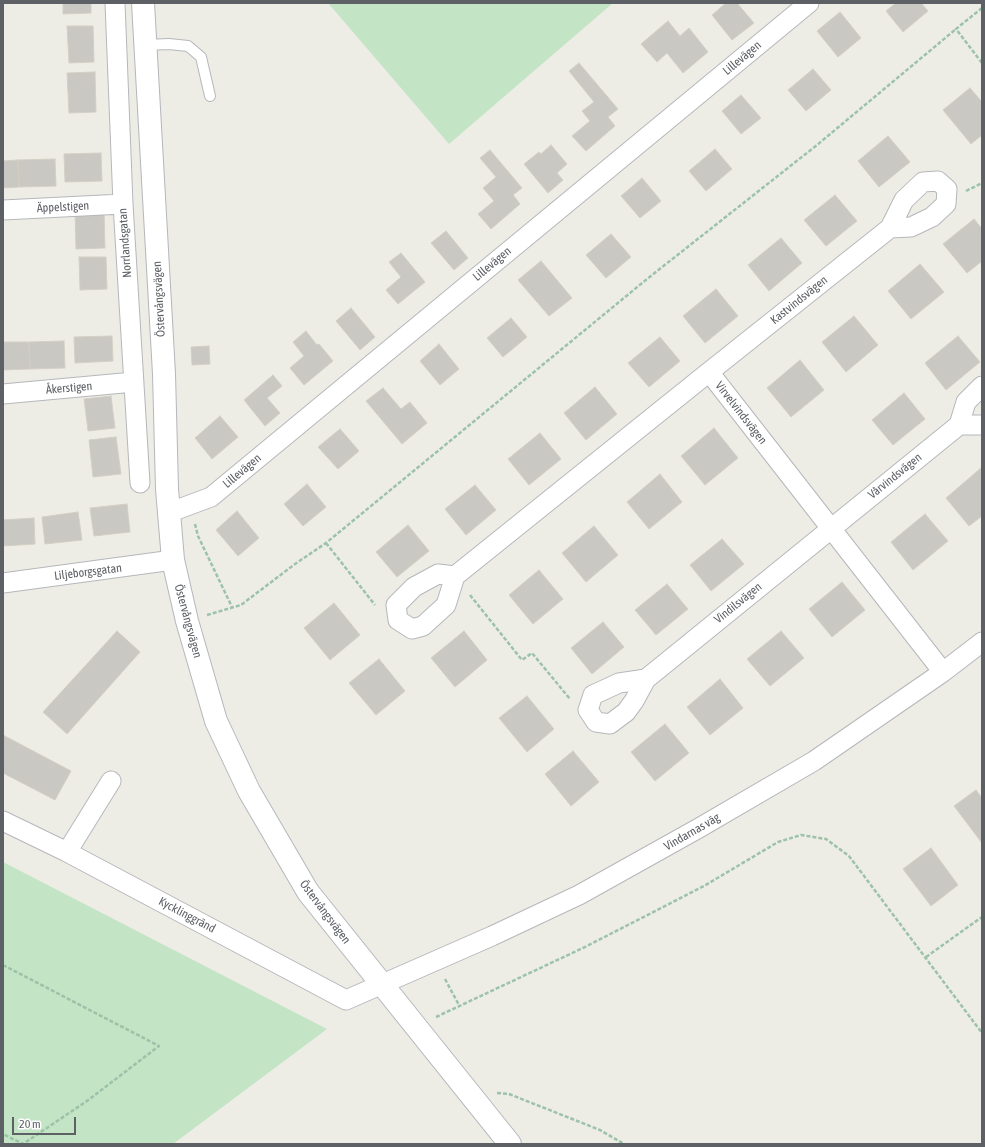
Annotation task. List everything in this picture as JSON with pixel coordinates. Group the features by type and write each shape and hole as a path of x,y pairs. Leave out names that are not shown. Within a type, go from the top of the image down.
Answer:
{"street":[{"name":"Norrlandsgatan","path":"115,3 123,204 140,483"},
{"name":"Östervångsvägen","path":"142,3 164,374 168,513 173,560 187,621 216,721 249,791 308,892 510,1144"},
{"name":"Lillevägen","path":"168,513 211,497 808,3"},
{"name":"Äppelstigen","path":"3,210 123,204"},
{"name":"Kastvindsvägen","path":"709,372 890,228"},
{"name":"Virvelvindsvägen","path":"455,576 709,372 943,672"},
{"name":"Åkerstigen","path":"3,394 134,382"},
{"path":"982,386 966,402 959,425 982,425"},
{"name":"Vårvindsvägen","path":"831,528 959,425"},
{"name":"Vindilsvägen","path":"588,710 596,722 610,724 626,712 646,679 831,528"},
{"name":"Liljeborgsgatan","path":"3,583 173,560"},
{"path":"438,574 455,576 446,605 423,626 412,629 398,620 396,605 414,587 438,574"},
{"name":"Vindarnas väg","path":"381,984 492,936 578,895 699,828 814,761 943,672 982,642"},
{"path":"588,710 593,695 619,683 646,679"},
{"path":"3,820 67,852 111,781"},
{"name":"Kycklinggränd","path":"67,852 346,1000 381,984"}],"lane":[{"path":"145,45 169,44 188,46 201,57 210,96"}],"path":[{"path":"187,621 241,605 295,564 326,543 647,279 817,145 982,8"},
{"path":"956,29 982,63"},
{"path":"326,543 380,612 398,620"},
{"path":"455,576 522,660 532,653 576,706 588,710"},
{"path":"415,1026 460,1007 585,947 704,886 778,842 801,835 826,839 849,856 982,1033"},
{"path":"926,957 982,917"},
{"path":"434,961 460,1007"},
{"path":"3,965 159,1046 87,1102 23,1144 3,1134"},
{"path":"467,1091 510,1094 600,1130 624,1144"}],"green space":[{"path":"328,3 613,3 449,144"},
{"path":"3,862 327,1029 173,1144 3,1144"}],"building":[{"path":"63,3 91,3 91,13 63,14"},
{"path":"726,3 737,3 754,23 732,40 712,15"},
{"path":"896,3 921,3 928,11 903,32 886,11"},
{"path":"840,12 861,38 838,57 817,31"},
{"path":"668,21 680,36 689,28 708,52 683,73 667,53 657,62 641,44"},
{"path":"67,26 93,26 94,62 69,63"},
{"path":"579,63 618,109 608,117 615,126 586,151 572,136 590,121 582,111 594,102 569,71"},
{"path":"813,69 831,90 806,111 788,90"},
{"path":"95,72 96,112 69,113 67,73"},
{"path":"970,88 982,102 982,135 971,144 943,110"},
{"path":"741,95 761,118 741,134 722,111"},
{"path":"888,136 910,162 879,187 858,161"},
{"path":"551,145 567,164 557,173 563,180 548,193 524,164 539,152 541,154"},
{"path":"715,149 732,169 706,191 689,171"},
{"path":"490,150 522,188 513,195 520,204 491,229 478,214 494,201 483,188 496,177 480,158"},
{"path":"101,153 102,181 65,182 64,154"},
{"path":"55,159 56,186 19,187 18,160"},
{"path":"18,160 19,187 3,188 3,161"},
{"path":"642,178 661,201 640,218 621,196"},
{"path":"835,195 857,221 826,246 804,220"},
{"path":"104,211 105,248 76,249 75,212"},
{"path":"974,219 982,229 982,261 967,273 943,244"},
{"path":"446,231 468,258 454,270 431,243"},
{"path":"611,234 631,257 606,278 586,255"},
{"path":"781,238 802,263 769,291 748,265"},
{"path":"401,253 425,282 398,304 386,290 401,277 389,262"},
{"path":"79,257 106,257 107,289 80,290"},
{"path":"541,261 572,298 549,316 518,280"},
{"path":"920,264 944,292 911,319 888,291"},
{"path":"716,289 738,316 705,343 683,316"},
{"path":"351,308 375,337 360,350 336,321"},
{"path":"854,316 878,345 846,372 822,342"},
{"path":"511,318 527,337 503,357 487,338"},
{"path":"306,331 333,361 304,385 290,368 304,356 293,342"},
{"path":"112,336 113,361 75,363 74,337"},
{"path":"958,336 980,362 946,390 925,363"},
{"path":"660,337 680,361 649,387 628,363"},
{"path":"64,341 65,368 30,369 29,342"},
{"path":"3,342 29,342 30,369 3,370"},
{"path":"439,344 459,369 440,385 420,361"},
{"path":"209,346 210,364 192,365 191,347"},
{"path":"800,360 824,390 791,417 767,388"},
{"path":"273,375 282,386 267,398 280,413 265,426 244,400"},
{"path":"595,387 617,414 586,440 564,413"},
{"path":"383,388 401,409 410,402 427,423 402,444 366,401"},
{"path":"904,393 925,419 893,445 872,420"},
{"path":"111,396 115,428 88,431 84,399"},
{"path":"220,416 238,437 212,459 195,438"},
{"path":"714,428 738,458 705,485 681,456"},
{"path":"340,429 359,451 338,469 318,447"},
{"path":"540,433 561,459 529,485 508,459"},
{"path":"116,437 121,474 93,477 89,440"},
{"path":"981,468 982,516 969,526 946,498"},
{"path":"660,474 682,502 649,529 627,502"},
{"path":"307,484 326,507 303,526 284,504"},
{"path":"475,485 496,510 466,535 445,509"},
{"path":"127,504 130,532 94,536 90,508"},
{"path":"237,511 259,538 238,556 216,530"},
{"path":"78,512 82,540 45,544 42,517"},
{"path":"925,514 948,541 913,570 891,542"},
{"path":"34,518 35,544 3,546 3,520"},
{"path":"408,525 429,551 397,577 376,552"},
{"path":"594,526 618,555 586,582 562,553"},
{"path":"722,539 744,564 711,591 690,565"},
{"path":"539,570 563,599 533,624 509,595"},
{"path":"842,582 865,610 832,637 809,609"},
{"path":"667,584 688,609 656,635 635,610"},
{"path":"334,603 360,635 330,660 304,628"},
{"path":"603,622 624,647 592,674 571,648"},
{"path":"117,631 140,652 67,734 43,712"},
{"path":"464,631 487,660 455,687 431,658"},
{"path":"781,631 804,658 770,686 747,659"},
{"path":"379,659 405,691 376,715 349,683"},
{"path":"720,679 743,708 710,735 687,707"},
{"path":"527,696 554,729 527,752 499,718"},
{"path":"665,724 689,753 655,781 631,752"},
{"path":"3,735 71,771 55,800 3,773"},
{"path":"573,751 599,782 571,806 545,774"},
{"path":"976,790 982,798 982,843 954,806"},
{"path":"931,848 958,885 931,906 903,869"}]}
